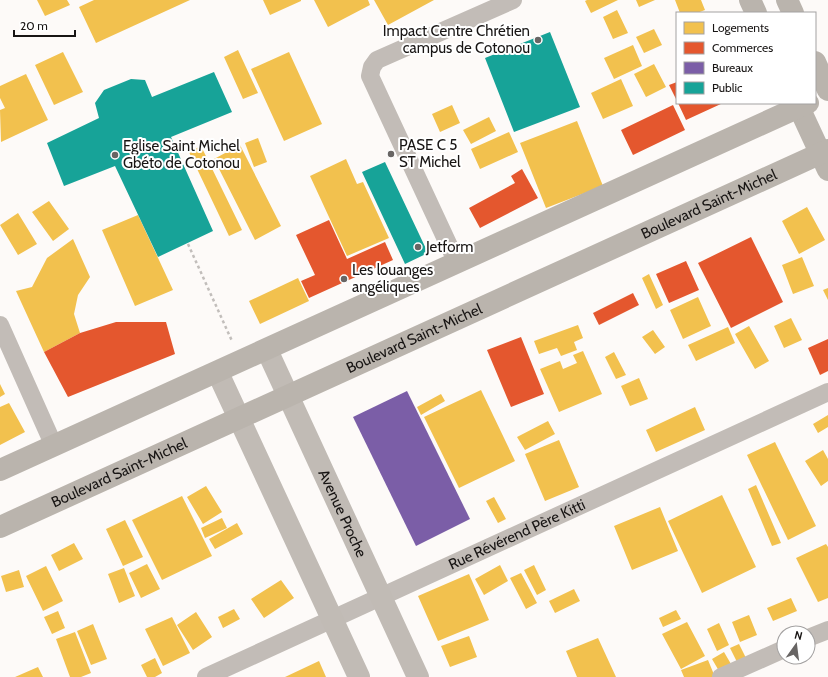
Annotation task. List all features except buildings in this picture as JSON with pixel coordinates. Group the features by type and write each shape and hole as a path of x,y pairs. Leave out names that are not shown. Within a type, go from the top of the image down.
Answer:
{"main road":[{"path":"750,0 756,12"},
{"path":"787,0 793,12"},
{"path":"816,64 828,91 816,97"},
{"path":"0,470 218,373 803,104"},
{"path":"805,104 825,158"},
{"name":"Boulevard Saint-Michel","path":"0,527 288,396 825,158"}],"street":[{"path":"457,263 370,76 372,67 376,60 513,0"},
{"path":"0,325 54,446"},
{"name":"Avenue Proche","path":"267,350 418,677"},
{"path":"218,373 359,677"},
{"name":"Rue Révérend Père Kitti","path":"206,677 828,392"},
{"path":"816,635 828,630"},
{"path":"721,677 776,653"}],"path":[{"path":"188,244 241,362"}],"place":[{"name":"Impact Centre Chrétien campus de Cotonou","path":"538,40"},
{"name":"PASE C 5 ST Michel","path":"391,154"},
{"name":"Eglise Saint Michel Gbéto de Cotonou","path":"115,155"},
{"name":"Jetform","path":"418,247"},
{"name":"Les louanges angéliques","path":"344,279"}]}
